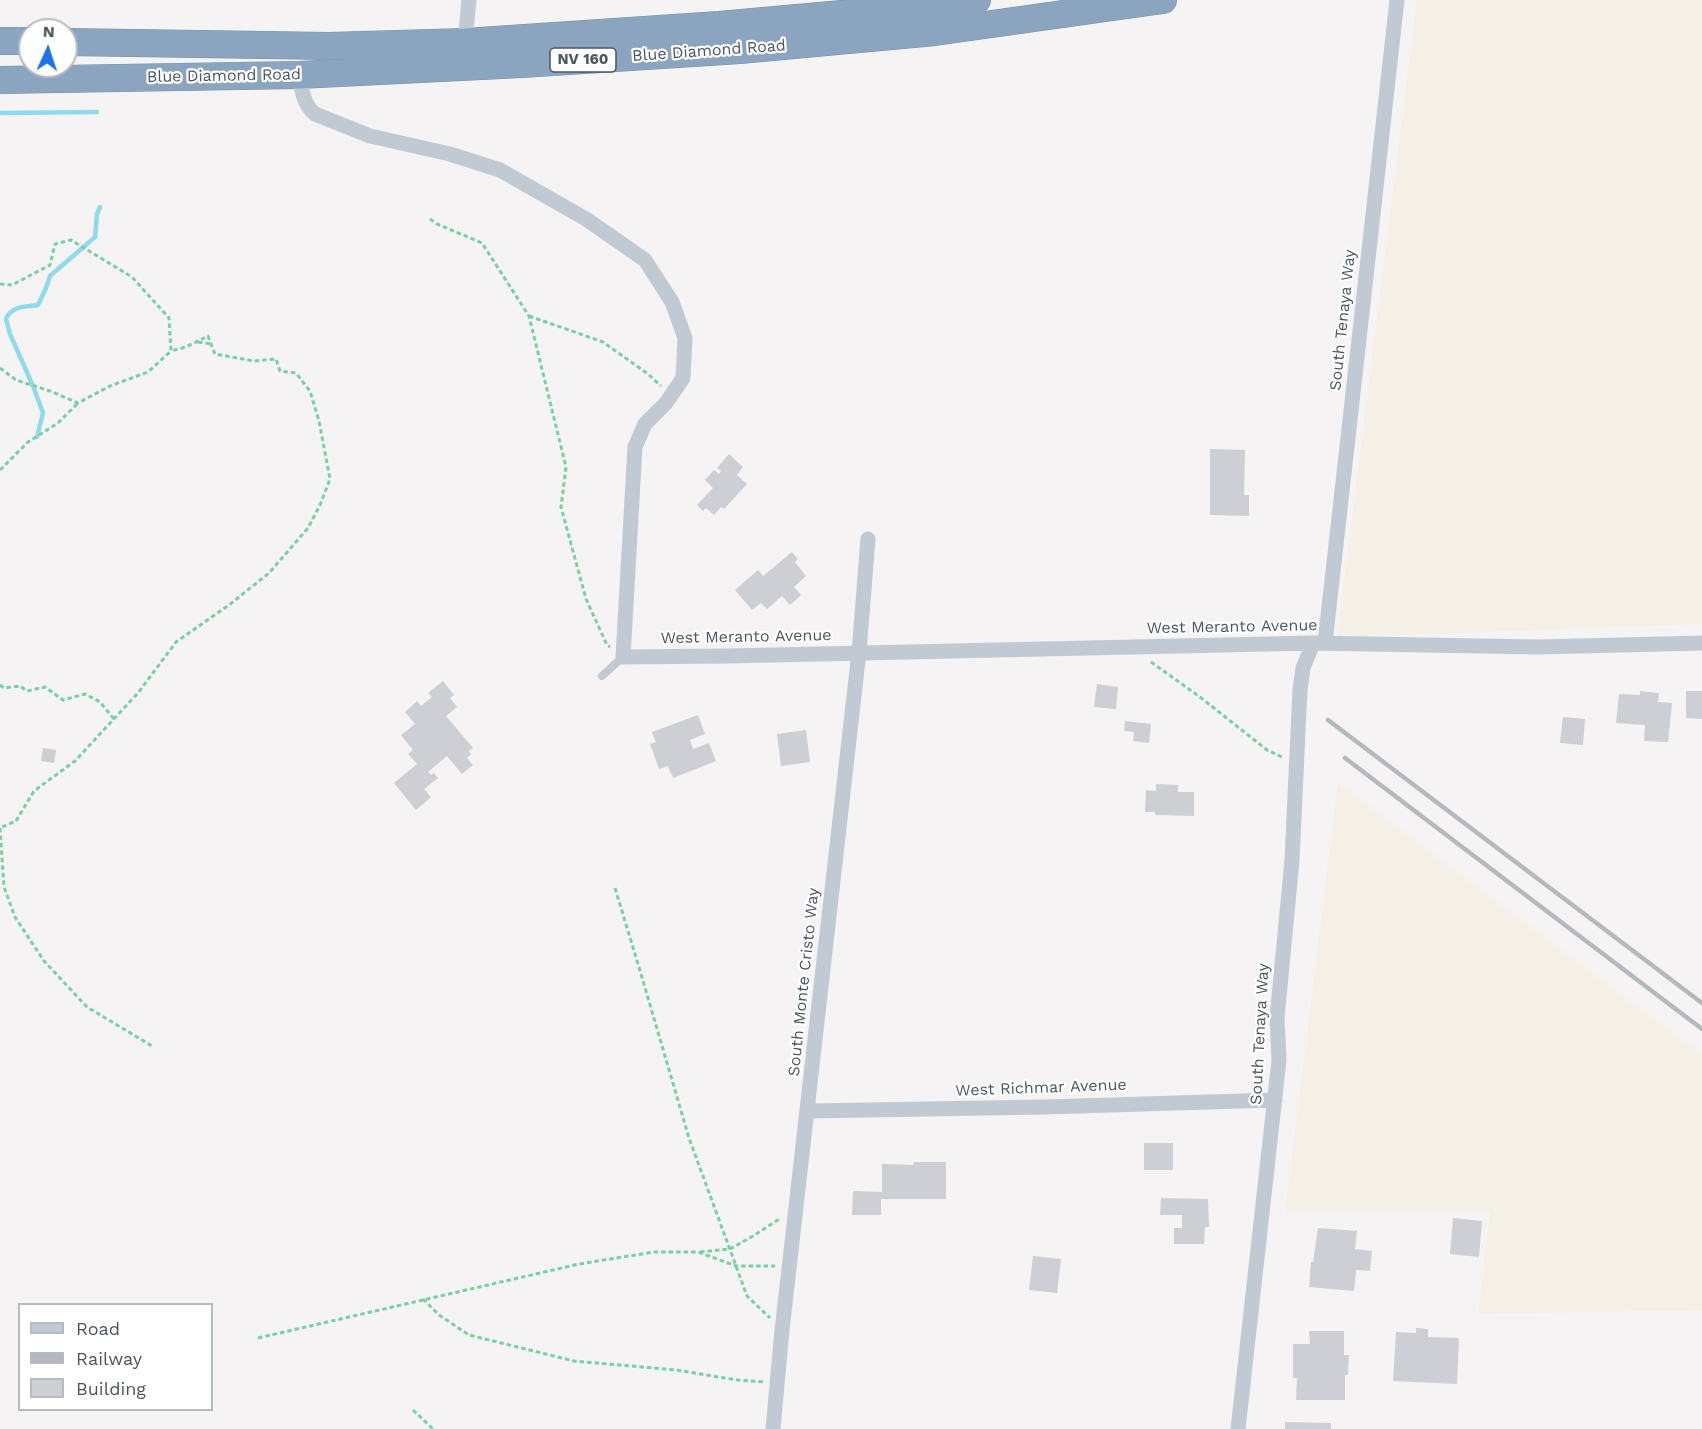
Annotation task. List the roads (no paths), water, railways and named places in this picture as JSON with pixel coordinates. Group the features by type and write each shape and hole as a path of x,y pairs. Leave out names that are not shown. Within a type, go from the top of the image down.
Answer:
{"highway":[{"name":"Blue Diamond Road","path":"78,42 329,46 465,42 719,25 976,0"},
{"name":"Blue Diamond Road","path":"0,80 298,75 740,50 935,32 1163,0"},
{"path":"0,41 18,41"}],"street":[{"path":"465,42 469,0"},
{"name":"South Tenaya Way","path":"1238,1429 1280,1060 1277,1018 1292,860 1300,690 1303,668 1319,643 1397,0"},
{"path":"298,75 304,101 315,114 370,136 450,154 500,170 586,219 645,260 672,302 685,338 683,378 666,403 645,424 635,447 623,657"},
{"name":"South Monte Cristo Way","path":"774,1429 795,1209 859,652 868,539"},
{"name":"West Meranto Avenue","path":"623,657 1319,643 1538,647 1702,643"},
{"name":"West Richmar Avenue","path":"807,1111 1275,1100"}],"lane":[{"path":"602,676 623,657"}],"waterway":[{"path":"0,113 97,112"},
{"path":"37,437 43,413 6,319 15,309 38,305 50,276 95,237 97,214 100,207"}],"railway":[{"path":"1328,720 1702,1003"},
{"path":"1345,758 1702,1029"}]}
